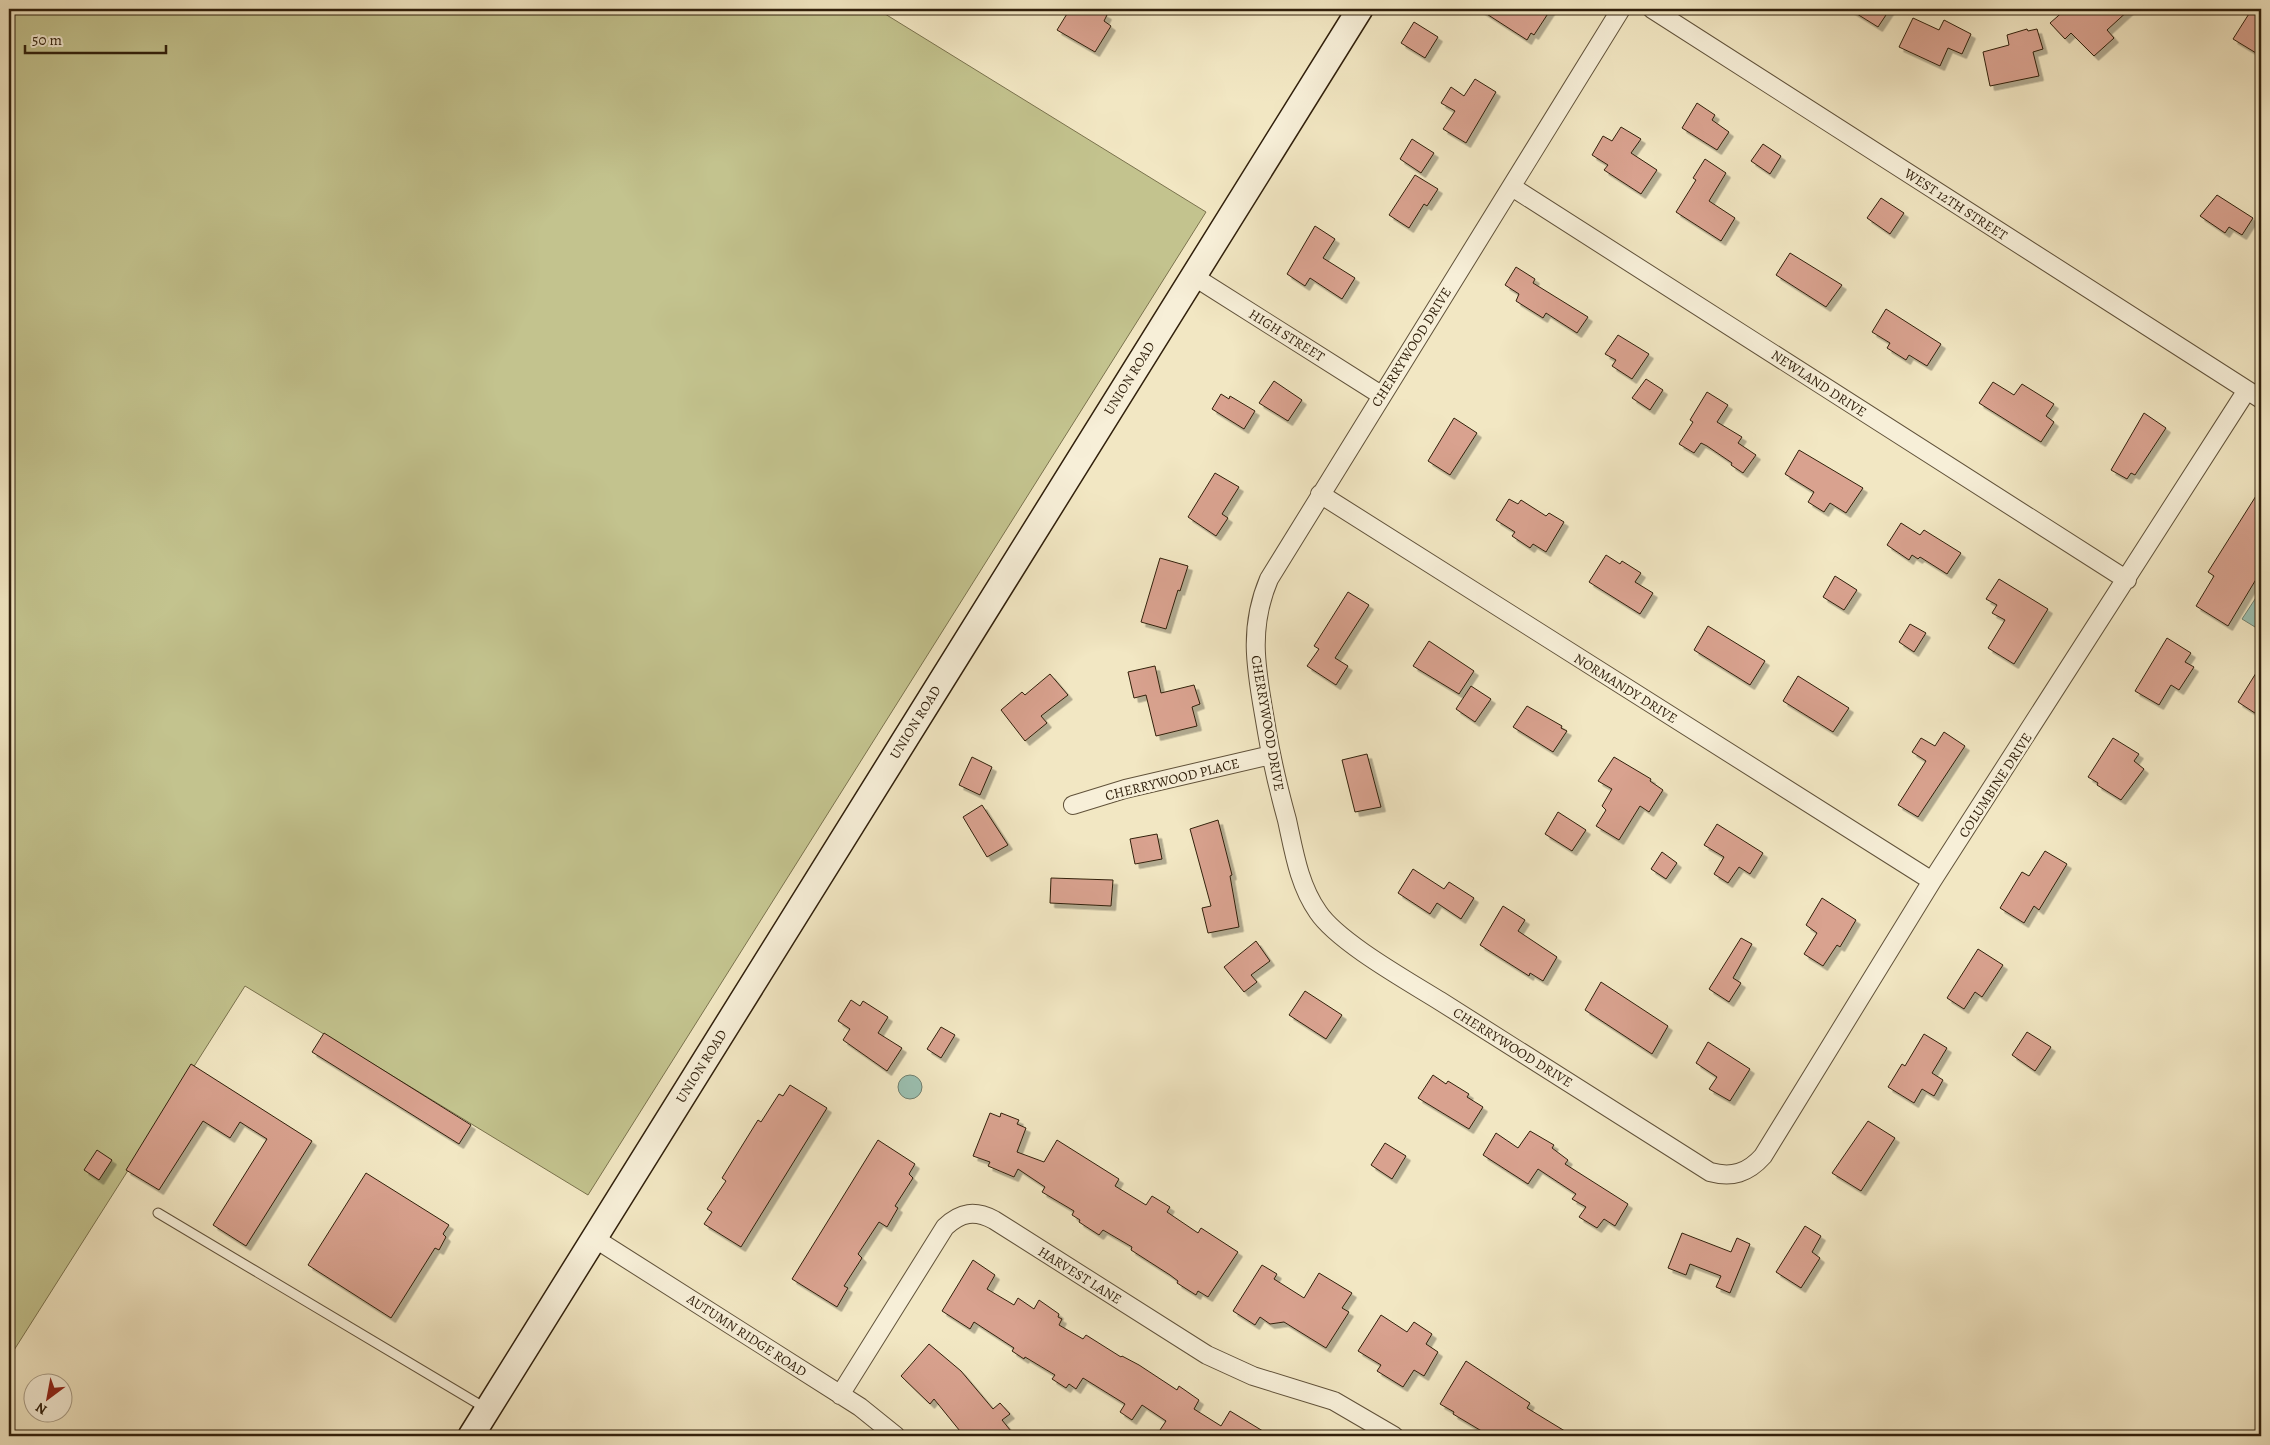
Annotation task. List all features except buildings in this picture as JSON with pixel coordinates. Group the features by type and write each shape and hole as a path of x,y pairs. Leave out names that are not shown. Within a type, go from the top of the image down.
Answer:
{"main road":[{"name":"UNION ROAD","path":"471,1436 1360,9"}],"street":[{"name":"CHERRYWOOD DRIVE","path":"1621,9 1269,579 1260,601 1255,640 1256,663 1271,755 1299,873 1308,897 1320,915 1335,930 1412,984 1710,1172 1722,1175 1739,1174"},
{"name":"WEST 12TH STREET","path":"1652,9 2254,394"},
{"name":"NEWLAND DRIVE","path":"1512,186 2127,580"},
{"name":"HIGH STREET","path":"1193,276 1381,395"},
{"name":"COLUMBINE DRIVE","path":"1739,1174 1755,1165 1763,1156 1932,881 2127,580 2254,394"},
{"name":"NORMANDY DRIVE","path":"1320,494 1932,881"},
{"name":"CHERRYWOOD PLACE","path":"1073,805 1125,789 1271,755"},
{"name":"HARVEST LANE","path":"840,1395 945,1227 961,1215 972,1213 994,1220 1207,1355 1252,1376 1334,1401 1394,1436"},
{"name":"AUTUMN RIDGE ROAD","path":"594,1238 873,1416 896,1436"}],"lane":[{"path":"158,1213 487,1410"}],"green space":[{"path":"9,9 877,9 1206,212 588,1195 245,986 9,1358"}],"shaded area":[{"path":"2259,593 2261,595 2261,616 2255,627 2242,619"},
{"path":"910,1075 918,1079 922,1087 918,1095 910,1099 902,1095 898,1087 902,1079"}]}
